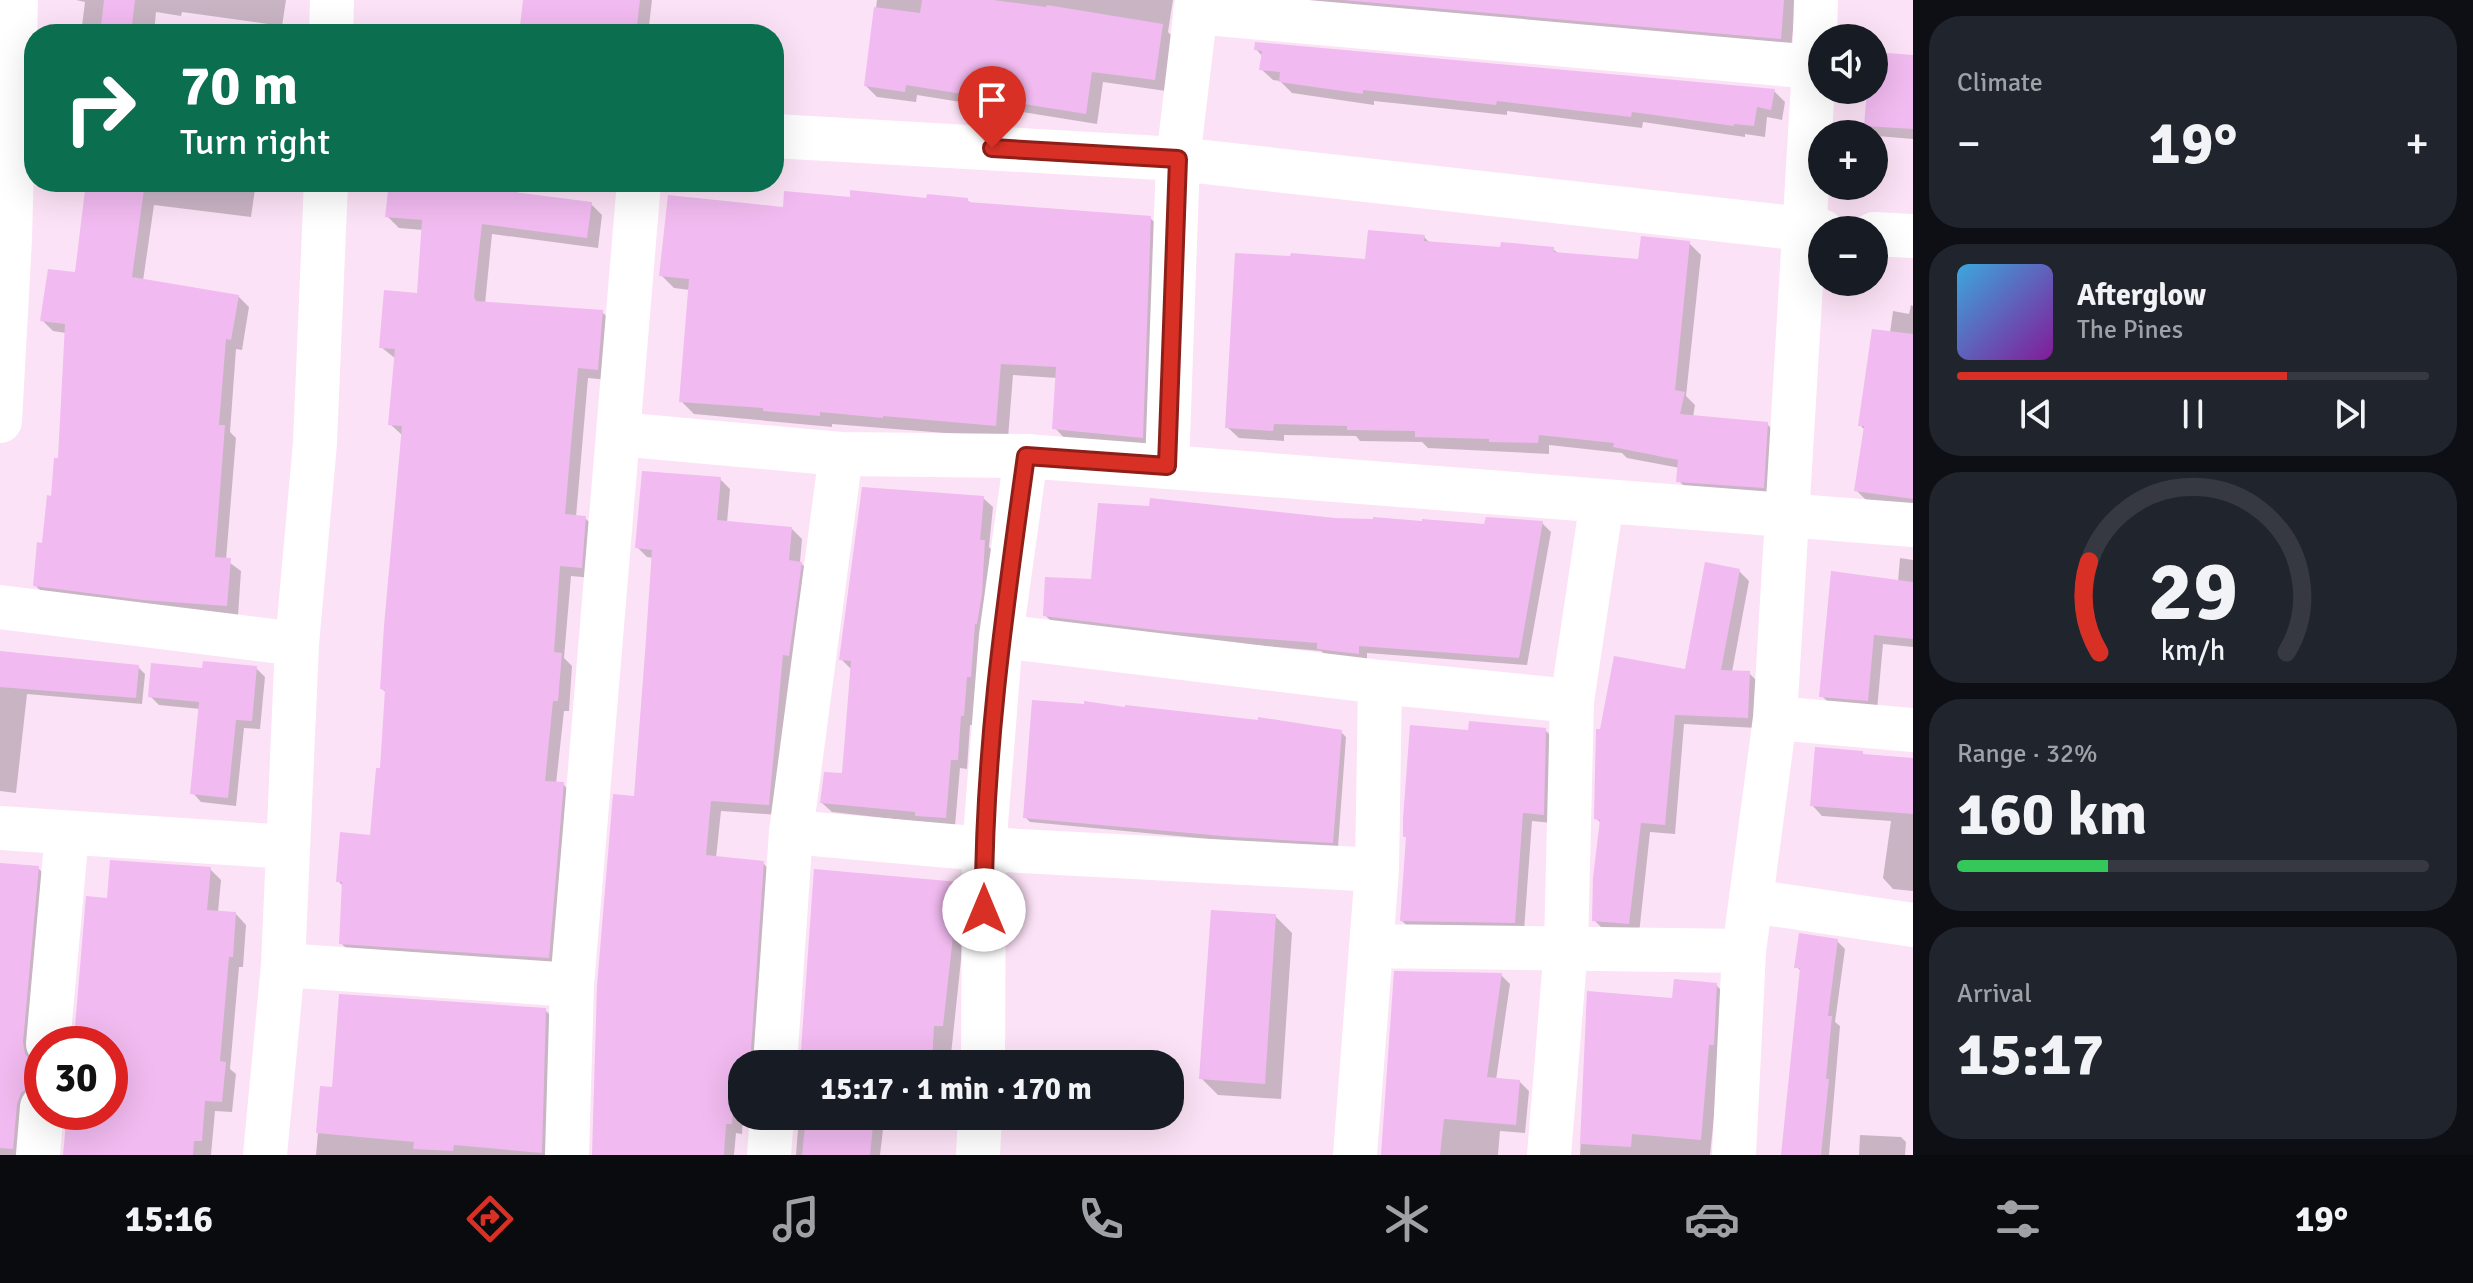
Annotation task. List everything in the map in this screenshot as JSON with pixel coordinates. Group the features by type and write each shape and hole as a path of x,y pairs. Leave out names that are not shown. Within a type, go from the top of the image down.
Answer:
{"street":[{"path":"0,421 10,239 16,0"},
{"path":"331,24 332,0"},
{"path":"1815,24 1816,0"},
{"path":"1167,466 1178,159 1196,6 1808,66"},
{"path":"1813,216 1814,104"},
{"path":"784,137 1178,159 1808,230"},
{"path":"265,1155 283,965 297,644 315,443 326,192"},
{"path":"567,1155 572,985 638,192"},
{"path":"1888,235 1913,236"},
{"path":"1734,1155 1744,951 1775,718 1786,515 1808,284"},
{"path":"618,434 841,454 1026,456 1913,525"},
{"path":"776,1050 791,832 841,454"},
{"path":"983,1050 984,849 1001,636 1026,456"},
{"path":"1549,1155 1566,947 1572,701 1602,501"},
{"path":"0,607 297,644"},
{"path":"1001,636 1380,682 1572,701"},
{"path":"1355,1155 1377,870 1380,682"},
{"path":"1775,718 1913,730"},
{"path":"0,828 288,847"},
{"path":"791,832 984,849 1377,870"},
{"path":"50,1026 67,833"},
{"path":"1752,901 1913,925"},
{"path":"1371,946 1744,951"},
{"path":"283,965 572,985"},
{"path":"38,1155 40,1130"},
{"path":"769,1155 771,1130"},
{"path":"978,1155 979,1130"}],"building":[{"path":"104,0 135,0 132,24 101,24"},
{"path":"523,0 640,0 637,24 520,24"},
{"path":"922,0 993,0 1047,5 1163,24 1155,80 1092,72 1086,114 906,85 905,92 864,86 874,7 920,13"},
{"path":"1342,0 1784,0 1781,39"},
{"path":"1255,42 1775,89 1771,110 1757,107 1754,126 1632,112 1631,117 1497,101 1496,105 1363,90 1363,94 1279,82 1280,72 1259,70 1262,51 1254,50"},
{"path":"1888,53 1913,55 1913,129 1888,127 1888,120 1864,120 1866,104 1888,104"},
{"path":"850,190 926,198 927,194 968,198 968,202 1151,216 1143,438 1052,429 1056,367 1001,364 996,426 820,412 820,416 679,402 689,279 659,276 668,195 783,207 784,191 850,197"},
{"path":"85,192 144,192 132,277 239,295 231,340 226,339 219,425 225,425 215,557 231,558 227,606 143,600 33,586 37,542 42,543 47,495 51,496 54,458 58,458 65,324 40,321 48,269 75,272"},
{"path":"388,192 514,192 592,202 587,238 482,224 474,297 476,301 603,310 598,370 578,368 565,514 586,516 582,568 560,566 554,652 562,653 558,701 553,701 545,781 564,782 549,958 339,944 342,882 336,882 340,832 370,835 376,768 380,768 385,690 380,689 384,626 402,426 388,425 395,349 379,348 384,290 417,293 422,220 385,217"},
{"path":"1368,230 1425,235 1424,241 1500,247 1501,242 1554,247 1554,252 1638,259 1641,236 1690,241 1675,390 1685,392 1680,414 1768,422 1764,488 1676,482 1678,460 1613,447 1614,443 1539,435 1538,443 1489,442 1489,439 1415,437 1415,431 1347,430 1347,426 1274,424 1273,431 1225,428 1235,253 1290,256 1291,253 1365,259"},
{"path":"1872,329 1913,334 1913,499 1854,491 1864,426 1858,426"},
{"path":"642,471 721,477 717,520 792,527 789,560 802,562 789,656 783,655 769,805 711,801 706,855 764,861 751,1050 728,1050 728,1124 724,1155 592,1155 597,986 613,794 634,796 645,653 652,550 635,548"},
{"path":"862,487 984,496 980,540 985,540 982,594 975,624 971,677 967,677 964,716 961,716 958,760 951,760 946,818 820,803 824,772 842,773 851,661 839,660"},
{"path":"1150,498 1335,518 1373,517 1484,524 1486,517 1543,521 1519,658 1359,646 1359,654 1317,649 1317,643 1164,631 1043,616 1045,577 1091,579 1098,503 1149,506"},
{"path":"1705,562 1740,569 1721,670 1750,671 1748,718 1675,715 1665,825 1641,823 1629,924 1592,921 1600,820 1594,819 1596,729 1600,729 1614,656 1685,669"},
{"path":"1831,571 1913,582 1913,639 1874,635 1868,701 1819,697"},
{"path":"0,651 139,665 136,698 0,687"},
{"path":"203,661 257,666 252,721 236,720 228,798 190,794 199,702 148,697 151,663 202,668"},
{"path":"1032,700 1084,704 1084,701 1258,720 1258,717 1342,730 1333,843 1023,818"},
{"path":"1469,721 1546,728 1544,815 1523,813 1515,923 1400,921 1410,725 1468,730"},
{"path":"1815,747 1913,758 1913,814 1810,806"},
{"path":"110,860 211,867 207,910 236,912 220,1061 226,1062 222,1102 205,1101 202,1141 194,1141 193,1155 63,1155 65,1130 128,1130 128,1026 75,1026 86,896 107,898"},
{"path":"0,863 39,866 24,1026 24,1090 17,1104 13,1149 0,1148"},
{"path":"814,869 959,882 959,928 954,927 943,1026 934,1026 933,1050 801,1050"},
{"path":"1211,910 1276,914 1265,1084 1199,1079"},
{"path":"1799,933 1838,939 1828,1016 1832,1016 1826,1079 1829,1079 1821,1155 1781,1155 1800,968 1794,968"},
{"path":"1394,971 1502,973 1487,1077 1520,1080 1516,1125 1444,1119 1440,1155 1381,1155"},
{"path":"1674,979 1717,983 1714,1045 1709,1045 1701,1140 1632,1134 1631,1147 1580,1144 1587,991 1672,998"},
{"path":"339,994 546,1008 542,1153 454,1145 453,1151 413,1149 414,1142 316,1133 320,1086 332,1087"},
{"path":"805,1130 873,1130 870,1155 802,1155"}],"route":[{"path":"984,910 984,849 1001,636 1026,456 1167,466 1178,159 992,148"}]}
